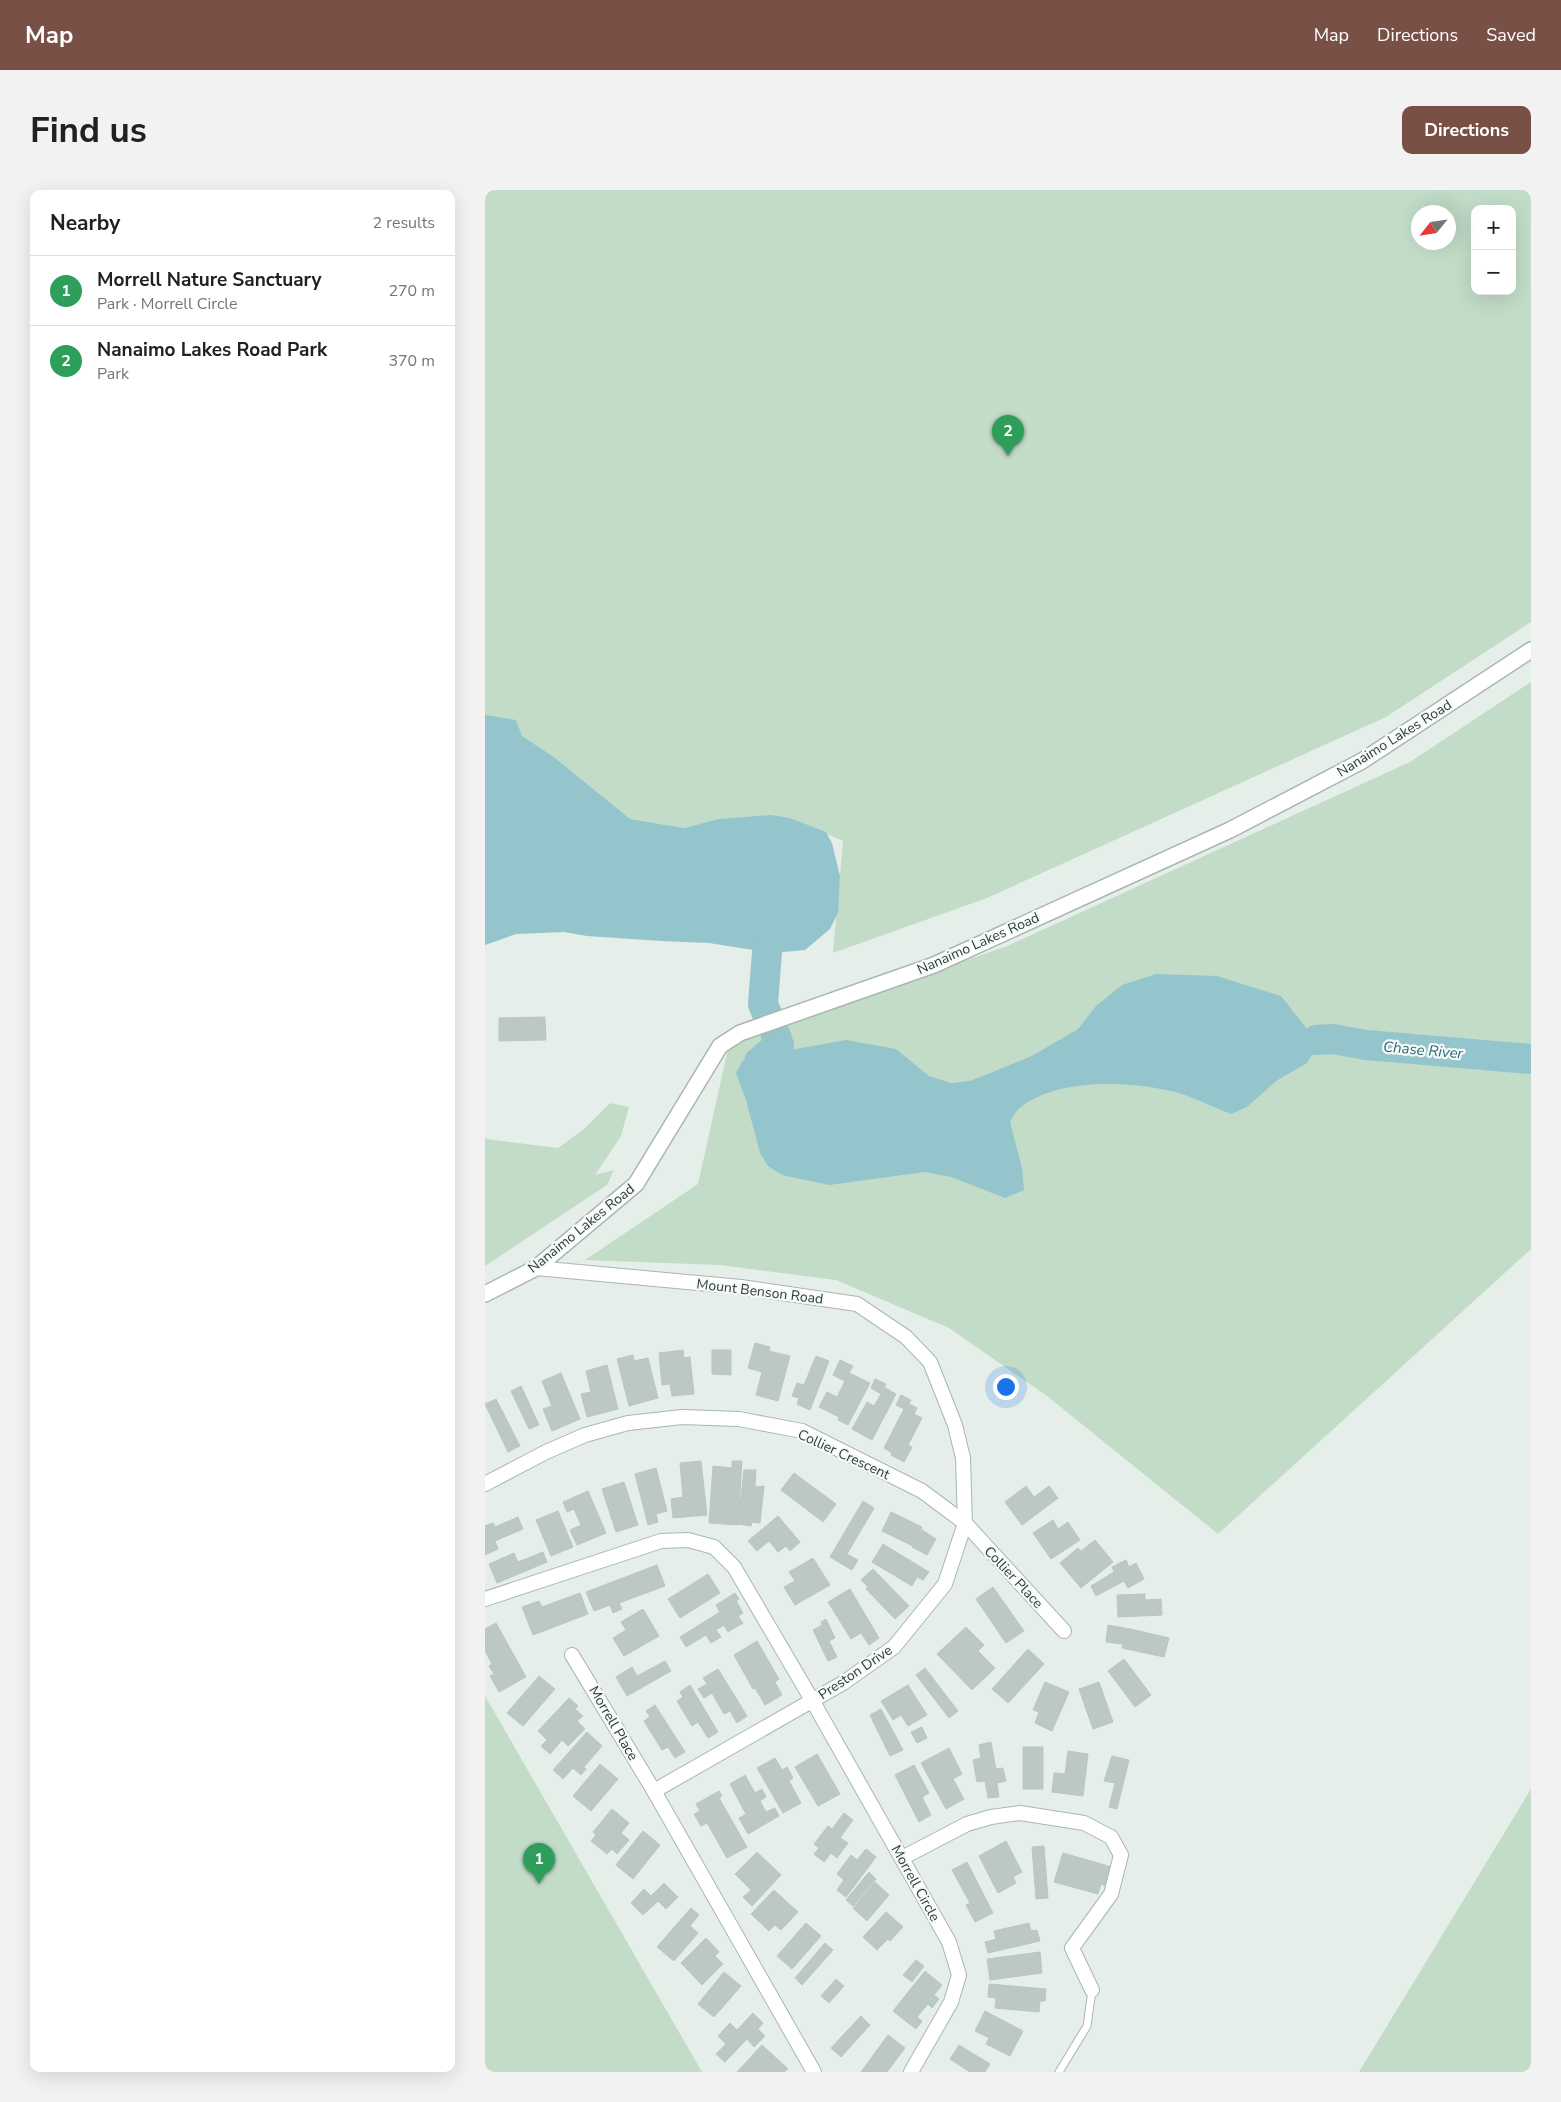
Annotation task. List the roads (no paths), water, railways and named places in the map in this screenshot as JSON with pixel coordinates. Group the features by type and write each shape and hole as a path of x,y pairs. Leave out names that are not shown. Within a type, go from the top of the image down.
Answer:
{"street":[{"name":"Nanaimo Lakes Road","path":"485,1294 536,1268 636,1184 720,1046 740,1033 934,964 1230,830 1362,761 1531,650"},
{"name":"Mount Benson Road","path":"536,1268 741,1286 857,1304 911,1341 930,1362 944,1394"},
{"name":"Preston Drive","path":"654,1791 843,1683 895,1647 945,1584 965,1523 963,1458 955,1425 944,1394"},
{"name":"Collier Crescent","path":"485,1484 546,1452 585,1435 628,1423 682,1417 739,1419 801,1431 921,1491 965,1523"},
{"name":"Collier Place","path":"965,1523 1064,1630"},
{"path":"485,1599 661,1541 688,1540 714,1547 734,1567 812,1700"},
{"name":"Morrell Place","path":"572,1655 654,1791"},
{"name":"Morrell Circle","path":"812,1700 949,1942 959,1975 951,2002 911,2072"},
{"path":"654,1791 814,2072"},
{"path":"902,1858 967,1824 991,1817 1020,1813 1084,1823 1111,1837 1121,1855 1111,1894 1072,1948 1091,1990"}],"lane":[{"path":"1059,2072 1087,2026 1091,1990"}],"water":[{"path":"485,715 516,720 522,736 555,758 630,819 684,828 718,819 771,815 790,818 826,832 832,843 840,876 838,913 830,929 805,950 771,953 709,943 587,936 564,932 516,934 485,945"},
{"path":"1156,974 1217,976 1281,996 1319,1044 1307,1063 1276,1081 1247,1107 1231,1114 1174,1092 1130,1085 1111,1084 1071,1087 1053,1091 1036,1098 1019,1108 1010,1122 1022,1168 1024,1190 1005,1198 951,1177 925,1172 829,1185 782,1175 768,1166 760,1153 746,1100 736,1073 743,1060 759,1062 790,1050 846,1040 896,1049 929,1076 951,1083 970,1081 1032,1056 1078,1029 1096,1006 1122,985"}],"waterway":[{"name":"Chase River","path":"767,952 763,1004 770,1021"},
{"name":"Chase River","path":"759,1062 779,1045 776,1036"},
{"name":"Chase River","path":"1316,1040 1333,1039 1366,1045 1531,1059"}],"place":[{"name":"Nanaimo Lakes Road Park","path":"1008,456"},
{"name":"Morrell Nature Sanctuary","path":"539,1884"}]}
